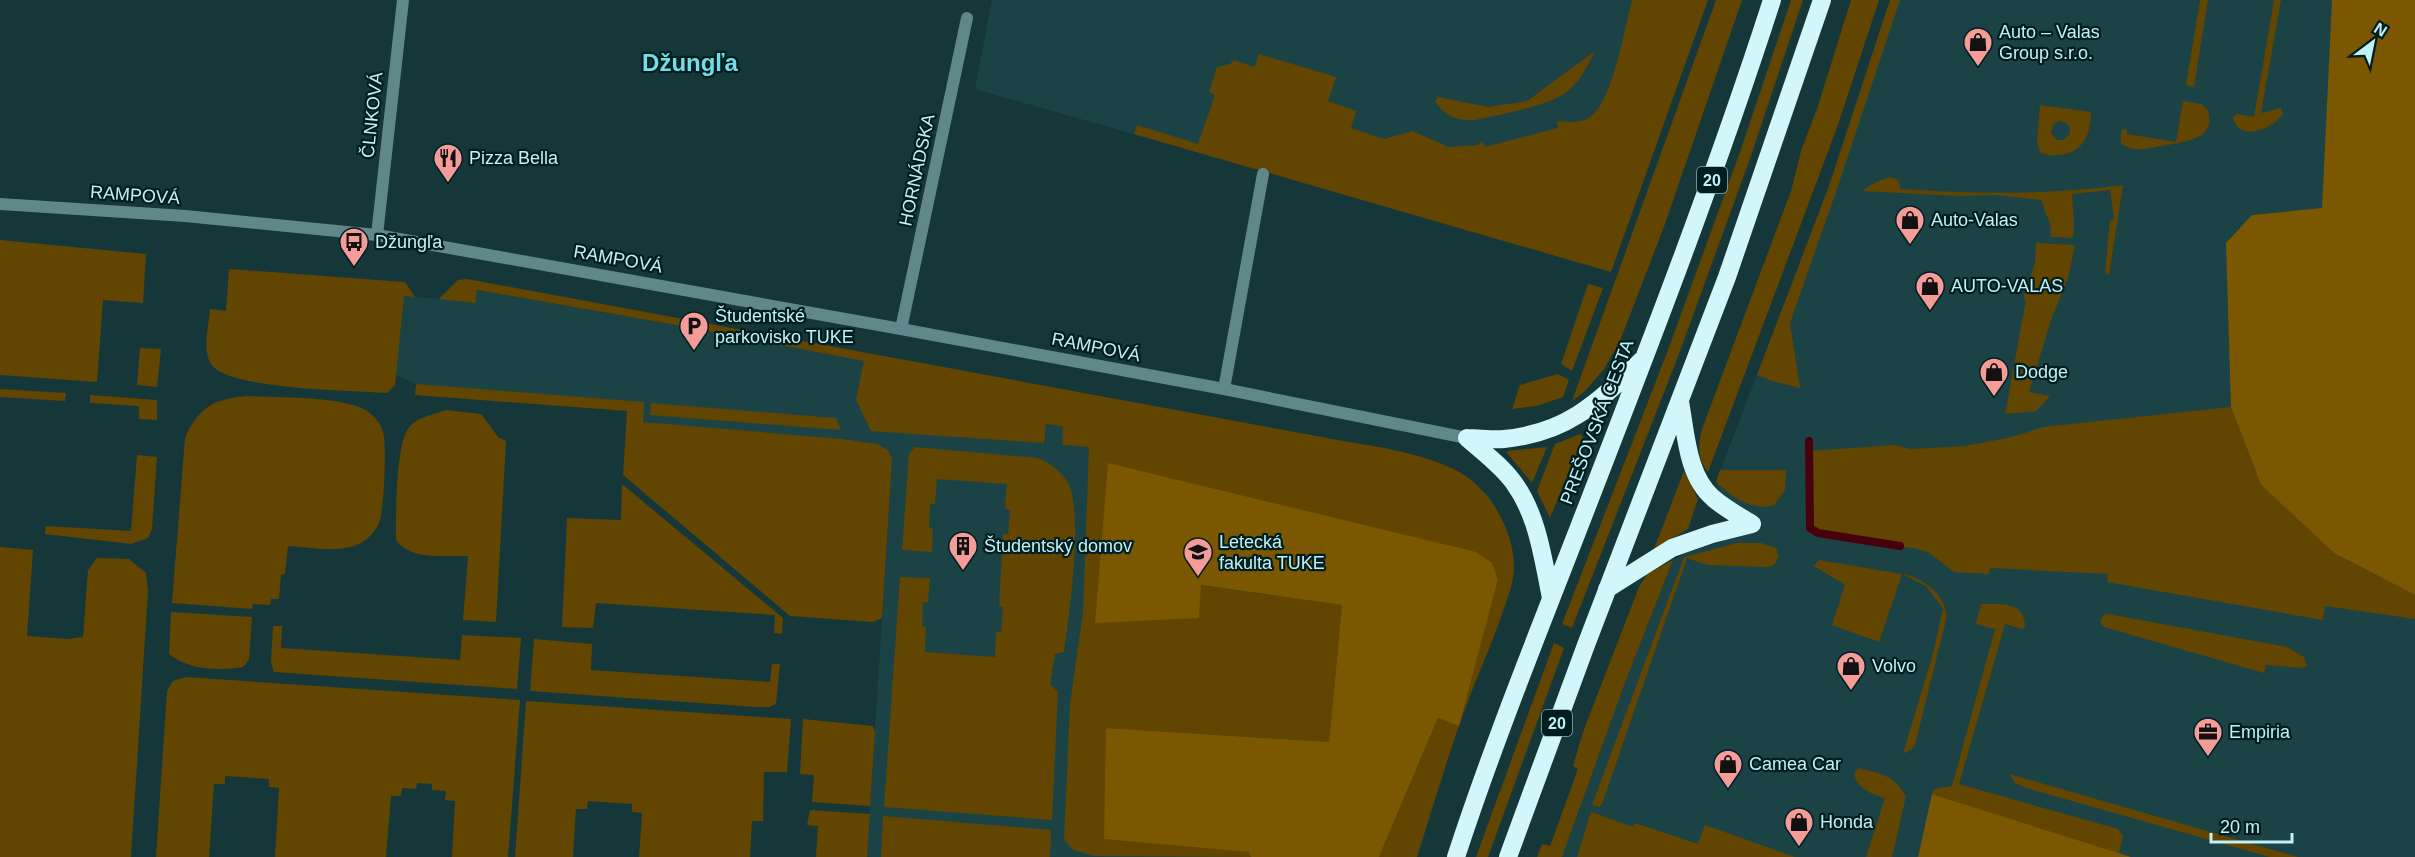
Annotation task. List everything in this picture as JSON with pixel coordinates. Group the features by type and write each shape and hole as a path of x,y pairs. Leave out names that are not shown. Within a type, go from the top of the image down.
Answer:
{"highway":[{"name":"PREŠOVSKÁ CESTA","path":"1456,857 1488,765 1715,171 1772,0"},
{"name":"20","path":"1508,857 1758,190 1822,0"},
{"path":"1467,438 1503,439 1534,433 1573,420 1645,357"},
{"path":"1607,589 1679,545 1752,524 1713,498 1698,479 1691,458 1680,402"},
{"path":"1467,438 1514,483 1528,507 1534,523 1551,599"}],"street":[{"name":"ČLNKOVÁ","path":"377,235 403,0"},
{"name":"HORNÁDSKA","path":"901,329 967,18"},
{"path":"1224,389 1263,174"},
{"name":"RAMPOVÁ","path":"0,204 196,217 377,235 1224,389 1467,438"}],"shaded area":[{"path":"992,0 1677,0 1595,265 975,89"},
{"path":"1632,0 1708,0 1611,272 1134,134 1137,125 1198,144 1215,95 1209,92 1217,67 1230,64 1234,60 1254,67 1259,54 1336,77 1328,101 1356,111 1351,128 1384,139 1413,131 1448,147 1478,145 1482,141 1485,147 1558,128 1557,121 1585,120 1603,101 1616,66"},
{"path":"1716,0 1742,0 1665,224 1620,341 1604,369 1584,392 1572,401"},
{"path":"1791,0 1803,0 1751,156 1679,354 1572,628 1562,624 1668,350 1740,152"},
{"path":"1851,0 1879,0 1838,125 1708,472 1699,452 1702,429 1791,191 1801,151 1818,106"},
{"path":"1890,0 2332,0 2322,208 2252,215 2334,553 2415,595 2415,857 2131,857 1933,794 1918,857 1562,857 1626,680 1673,560 1687,552 1721,542 1751,524 1723,506 1716,482 1829,186"},
{"path":"1890,0 1900,0 1790,323 1800,388 1772,381 1757,375 1829,186"},
{"path":"2200,0 2208,0 2194,87 2186,85"},
{"path":"2274,0 2281,0 2261,113 2281,108 2283,114 2278,120 2264,128 2256,131 2242,130 2236,125 2233,117 2237,114 2254,117"},
{"path":"2332,0 2415,0 2415,595 2334,553 2261,485 2231,407 2226,243 2252,215 2322,208"},
{"path":"1595,51 1584,72 1573,86 1551,101 1469,120 1458,119 1448,114 1435,101 1438,97 1488,107 1527,101"},
{"path":"2183,101 2201,104 2208,110 2208,127 2204,133 2192,140 2144,149 2133,149 2121,144 2123,129 2127,130 2127,134 2176,142"},
{"path":"2040,105 2091,112 2087,135 2074,151 2053,156 2046,155 2040,152 2037,143","holes":["2059,121 2065,122 2070,127 2070,134 2063,140 2057,140 2051,133 2053,125"]},
{"path":"1890,177 1899,180 1900,189 1956,192 2040,192 2123,185 2109,275 2105,273 2110,220 2114,219 2110,190 2072,194 2073,238 2051,237 2050,224 2041,200 1997,195 1960,196 1862,191"},
{"path":"0,240 146,254 143,303 103,300 97,382 0,375"},
{"path":"2036,243 2075,245 2068,278 2051,320 2029,392 2050,396 2036,411 2005,414 2026,300 2023,299 2035,263"},
{"path":"229,269 405,282 415,297 404,296 395,385 387,393 321,389 265,384 222,373 211,364 208,358 207,337 210,309 226,311"},
{"path":"467,279 1392,450 1427,459 1459,472 1481,489 1498,512 1510,539 1514,573 1498,626 1453,742 1417,857 1379,857 1438,718 1459,725 1498,580 1200,585 1342,605 1329,742 1106,728 1250,852 1251,857 1094,856 1074,850 1064,840 1070,704 1083,612 1089,447 1062,445 1063,426 1046,424 1044,443 871,431 856,400 864,361 477,290 475,303 439,299 458,280"},
{"name":"Letecká fakulta TUKE","path":"405,282 415,297 439,299 452,286 665,323 1461,473 1489,496 1506,527 1514,566 1511,587 1500,621 1438,718 1379,857 867,857 892,460 636,431 638,402 418,385 385,370"},
{"path":"1588,284 1603,288 1572,371 1561,364"},
{"path":"140,348 161,349 157,387 137,385"},
{"path":"1558,374 1569,380 1563,397 1537,406 1512,409 1520,385"},
{"path":"416,384 644,402 643,422 877,444 889,451 892,460 882,618 873,622 790,616 623,475 627,411 415,395"},
{"path":"0,389 66,393 65,401 0,397"},
{"path":"90,395 157,400 157,420 139,419 139,406 90,403"},
{"path":"249,396 327,400 357,406 375,417 382,429 385,450 384,493 379,523 369,537 353,546 325,549 288,546 285,574 281,575 279,599 271,599 270,605 253,604 252,609 172,603 185,438 196,418 210,406 227,399"},
{"path":"651,403 836,418 841,430 650,415"},
{"path":"2231,407 2261,485 2334,553 2415,595 2415,619 2325,606 2323,620 2107,582 2108,574 1990,568 1989,574 1954,572 1928,552 1817,532 1810,522 1810,451 1895,445 1911,449 1966,446 2012,437 2043,427"},
{"path":"446,410 481,414 499,438 506,441 496,622 463,620 468,556 419,554 402,547 396,540 399,462 406,433 418,420"},
{"path":"1580,434 1583,436 1550,518 1537,491 1555,444"},
{"path":"915,447 1038,458 1056,468 1069,485 1075,518 1071,592 1064,652 1055,654 1050,684 1058,692 1052,820 884,807 900,577 930,578 928,602 923,602 922,626 926,627 925,652 995,657 996,632 1001,632 1003,607 999,606 1003,534 1008,534 1010,510 1005,509 1007,484 937,479 935,504 930,504 929,528 933,529 932,552 902,550 909,454"},
{"path":"1547,447 1532,483 1507,453 1507,451"},
{"path":"137,455 157,457 152,529 148,538 131,544 45,534 46,526 131,531"},
{"path":"1108,463 1476,552 1492,563 1498,580 1459,726 1438,718 1379,857 1251,857 1249,852 1104,839 1106,728 1329,742 1342,605 1201,585 1199,618 1095,623"},
{"path":"1720,470 1786,470 1785,490 1774,505 1766,507 1750,504 1735,497 1716,482"},
{"path":"1684,471 1698,499 1688,529 1654,549"},
{"path":"622,484 783,618 782,634 774,633 775,615 596,603 593,628 562,627 567,518 621,520"},
{"path":"1737,543 1761,543 1776,548 1779,557 1774,565 1768,567 1707,565 1687,558 1602,804 1600,807 1592,805 1684,557"},
{"path":"0,547 33,550 27,636 67,639 83,637 88,570 97,558 129,559 146,573 148,591 131,857 0,857"},
{"path":"1673,560 1626,680 1562,857 1537,857 1542,844 1550,846 1578,769 1573,766 1583,732 1639,587 1647,574"},
{"path":"1819,560 1908,575 1928,585 1942,601 1947,616 1915,745 1903,754 1934,650 1943,608 1926,586 1902,574 1879,642 1832,625 1845,585 1814,566"},
{"path":"1981,604 2004,604 2016,608 2021,612 2025,627 2022,629 2005,624 1959,784 2118,829 2123,836 2119,854 1932,794 1934,789 1952,786 1995,629 1976,624"},
{"path":"171,612 252,617 249,660 243,667 214,669 195,666 177,659 169,654"},
{"path":"2108,614 2287,647 2304,657 2307,666 2303,668 2266,665 2264,673 2104,627 2101,619"},
{"path":"273,626 282,626 281,648 460,660 462,635 521,638 517,689 274,672 271,662"},
{"path":"534,639 592,644 591,670 770,682 772,664 780,664 776,704 769,707 756,707 530,691"},
{"path":"1554,643 1564,648 1488,857 1476,857"},
{"path":"186,677 520,700 508,857 452,857 455,801 445,800 446,791 432,790 432,784 417,783 416,789 402,788 401,796 391,796 386,857 275,857 279,788 269,787 269,779 225,776 225,784 214,784 209,857 156,857 167,691 173,681"},
{"path":"526,701 791,719 787,772 764,772 763,821 752,821 750,857 639,857 642,813 632,812 632,804 588,801 587,809 576,809 573,857 515,857"},
{"path":"803,719 873,726 875,732 870,806 812,802 814,775 800,774"},
{"path":"1858,768 1891,779 1906,796 1892,857 1866,857 1885,798 1866,790 1859,784 1854,774"},
{"path":"2009,774 2298,857 2270,857 2026,788 2015,783"},
{"path":"1932,794 2131,857 1918,857"},
{"path":"810,810 870,814 867,857 816,857 818,826 807,825"},
{"path":"1591,812 1633,827 1635,823 1698,844 1705,825 1795,857 1577,857"},
{"path":"883,816 1051,830 1050,857 881,857"}],"waterway":[{"path":"1809,441 1810,528"},
{"path":"1810,528 1818,533 1900,546"}],"place":[{"name":"Auto – Valas Group s.r.o.","path":"1978,68"},
{"name":"Pizza Bella","path":"448,184"},
{"name":"Auto-Valas","path":"1910,246"},
{"name":"Džungľa","path":"354,268"},
{"name":"AUTO-VALAS","path":"1930,312"},
{"name":"Študentské parkovisko TUKE","path":"694,352"},
{"name":"Dodge","path":"1994,398"},
{"name":"Študentský domov","path":"963,572"},
{"name":"Letecká fakulta TUKE","path":"1198,578"},
{"name":"Volvo","path":"1851,692"},
{"name":"Empiria","path":"2208,758"},
{"name":"Camea Car","path":"1728,790"},
{"name":"Honda","path":"1799,848"}],"district":[{"name":"Džungľa","path":"690,63"}]}
